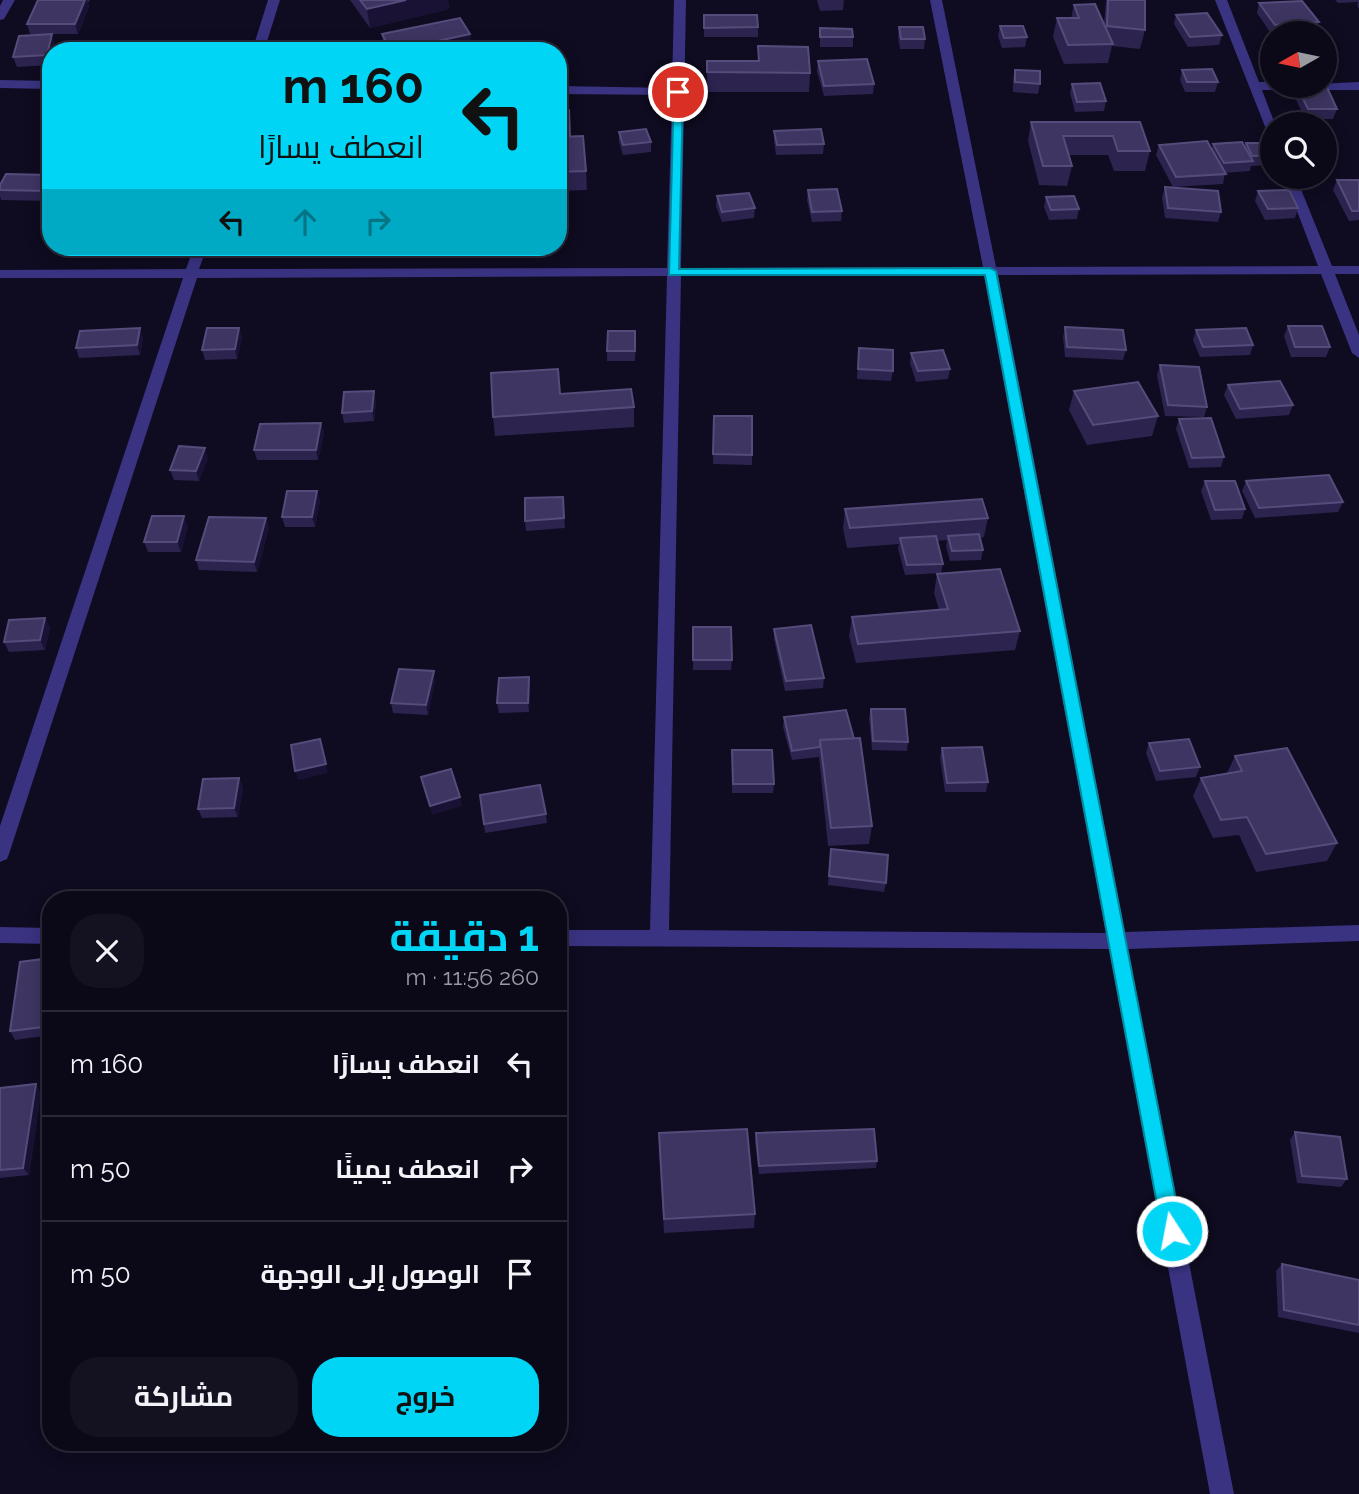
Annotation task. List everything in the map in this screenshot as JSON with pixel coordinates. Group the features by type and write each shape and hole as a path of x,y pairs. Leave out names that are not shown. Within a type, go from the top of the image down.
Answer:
{"street":[{"path":"0,17 9,0"},
{"path":"261,42 274,0"},
{"path":"659,939 680,0"},
{"path":"936,0 1222,1494"},
{"path":"1221,0 1264,112"},
{"path":"0,84 42,85"},
{"path":"1254,86 1359,86"},
{"path":"567,90 678,92"},
{"path":"1295,189 1359,353"},
{"path":"0,854 197,256"},
{"path":"0,274 1359,270"},
{"path":"567,938 1117,941 1359,933"},
{"path":"0,935 42,936"}],"building":[{"path":"38,0 85,0 75,24 27,24"},
{"path":"360,0 406,0 367,9"},
{"path":"1108,0 1145,0 1145,30 1107,26"},
{"path":"1302,1 1318,21 1272,21 1259,3"},
{"path":"1095,4 1113,44 1068,45 1057,18 1079,18 1074,5"},
{"path":"1207,13 1222,35 1190,37 1176,15"},
{"path":"704,15 757,15 758,27 704,28"},
{"path":"460,18 470,34 433,42 386,42 382,34"},
{"path":"1000,26 1023,26 1027,37 1004,38"},
{"path":"899,27 923,27 925,39 901,39"},
{"path":"820,28 852,29 853,37 820,37"},
{"path":"52,34 50,42 42,42 42,55 13,57 19,36"},
{"path":"758,46 808,47 810,73 707,72 707,61 759,61"},
{"path":"867,59 874,84 824,86 818,61"},
{"path":"1212,69 1218,82 1187,82 1182,70"},
{"path":"1015,70 1040,71 1040,84 1015,82"},
{"path":"1100,83 1106,101 1077,102 1072,84"},
{"path":"1303,98 1332,98 1337,109 1308,109"},
{"path":"567,110 569,110 570,137 567,137"},
{"path":"1031,122 1140,122 1150,151 1118,151 1113,136 1063,136 1072,166 1043,166"},
{"path":"646,129 651,142 623,145 619,132"},
{"path":"821,129 824,144 777,145 774,131"},
{"path":"583,136 586,171 567,172 567,137"},
{"path":"1207,141 1226,174 1176,177 1159,145"},
{"path":"1242,142 1253,161 1224,163 1213,144"},
{"path":"1246,143 1260,143 1260,156 1252,156"},
{"path":"6,174 42,175 42,191 0,190"},
{"path":"1337,180 1359,180 1359,211 1352,211"},
{"path":"1165,187 1218,191 1221,212 1168,208"},
{"path":"837,189 842,211 812,212 808,190"},
{"path":"1289,190 1298,208 1268,209 1258,191"},
{"path":"749,193 755,208 722,212 717,196"},
{"path":"1074,196 1079,209 1051,210 1046,197"},
{"path":"1288,326 1322,326 1330,347 1295,347"},
{"path":"1065,327 1123,330 1126,350 1067,347"},
{"path":"140,328 137,345 76,348 80,331"},
{"path":"207,328 239,328 235,349 202,350"},
{"path":"1246,328 1253,345 1203,347 1196,330"},
{"path":"608,331 635,331 635,351 607,351"},
{"path":"859,348 893,350 893,371 858,369"},
{"path":"943,350 950,369 918,371 911,353"},
{"path":"1160,365 1199,367 1207,407 1168,405"},
{"path":"558,369 560,394 631,389 634,407 493,417 491,373"},
{"path":"1280,381 1293,405 1240,409 1228,385"},
{"path":"1138,382 1158,416 1093,425 1074,391"},
{"path":"374,391 372,411 342,413 344,392"},
{"path":"714,416 752,416 752,455 713,454"},
{"path":"1211,418 1224,457 1192,458 1179,419"},
{"path":"321,423 316,450 254,450 260,424"},
{"path":"179,446 205,448 196,471 170,470"},
{"path":"1329,475 1343,502 1259,508 1246,481"},
{"path":"1205,481 1235,481 1245,509 1215,510"},
{"path":"287,491 317,491 312,517 282,517"},
{"path":"563,497 564,518 525,521 525,498"},
{"path":"982,499 988,518 850,528 845,509"},
{"path":"152,516 184,516 177,542 144,542"},
{"path":"209,517 266,518 254,562 196,560"},
{"path":"979,534 983,550 952,551 948,536"},
{"path":"936,536 943,564 907,565 900,538"},
{"path":"1000,569 1020,631 858,644 852,617 948,609 937,574"},
{"path":"45,618 40,640 4,642 9,620"},
{"path":"811,625 824,678 786,681 774,629"},
{"path":"693,627 731,627 732,660 693,660"},
{"path":"399,669 434,671 426,705 391,703"},
{"path":"529,677 528,703 497,703 499,678"},
{"path":"871,709 905,709 908,742 873,741"},
{"path":"846,710 854,739 820,740 820,747 792,751 784,717"},
{"path":"860,738 872,826 831,828 820,740"},
{"path":"320,739 326,764 295,771 291,745"},
{"path":"1189,739 1200,767 1160,771 1149,743"},
{"path":"982,747 988,782 947,783 942,748"},
{"path":"1287,748 1337,843 1266,854 1247,817 1221,820 1201,778 1242,771 1235,756"},
{"path":"732,750 772,750 774,784 733,784"},
{"path":"451,769 460,797 430,806 421,777"},
{"path":"239,778 234,808 198,809 203,779"},
{"path":"540,785 546,814 484,824 480,795"},
{"path":"831,849 888,855 886,883 829,876"},
{"path":"42,959 42,1027 10,1031 20,962"},
{"path":"36,1084 23,1168 0,1170 0,1088"},
{"path":"747,1129 755,1214 664,1219 659,1133"},
{"path":"874,1129 877,1161 759,1166 756,1133"},
{"path":"1295,1132 1340,1137 1347,1179 1302,1176"},
{"path":"1282,1264 1359,1280 1359,1325 1284,1310"}],"route":[{"path":"678,92 673,272 990,271 1172,1231"}]}
